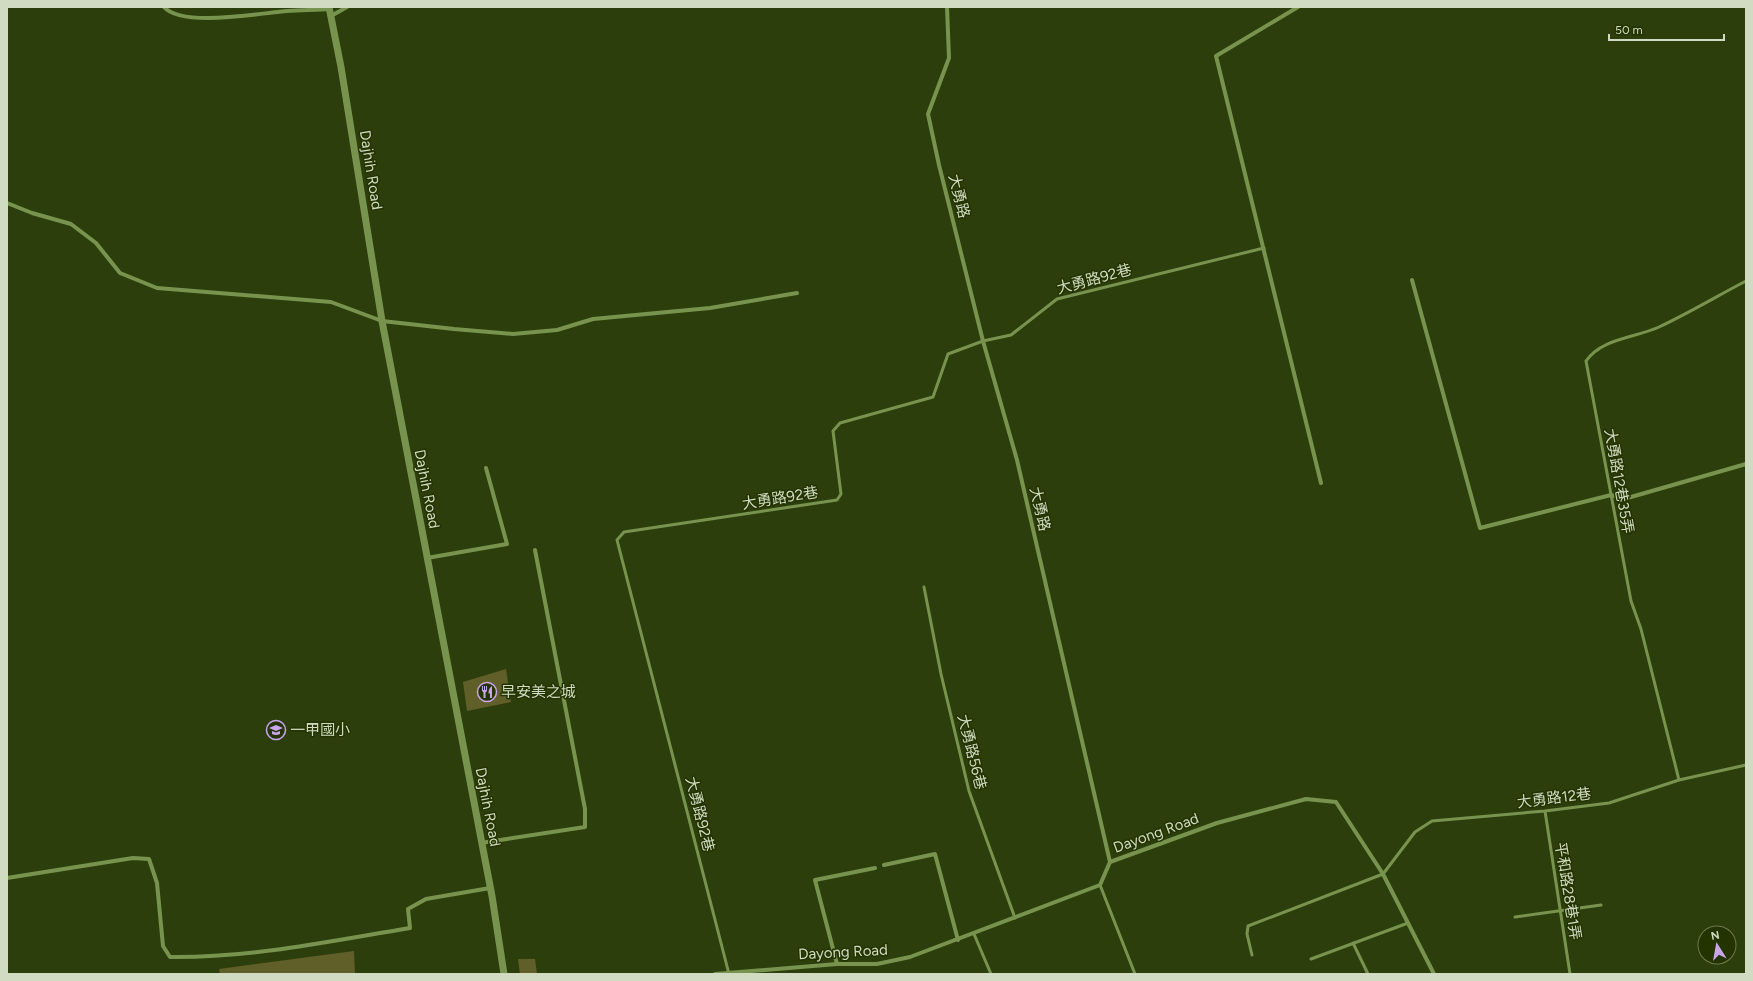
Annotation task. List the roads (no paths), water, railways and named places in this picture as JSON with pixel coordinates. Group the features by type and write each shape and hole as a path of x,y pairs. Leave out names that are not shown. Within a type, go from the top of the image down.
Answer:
{"street":[{"path":"164,7 166,10 186,18 233,17 286,11 330,11 347,7"},
{"name":"大勇路","path":"947,7 949,58 928,114 939,165 983,341 1017,460 1110,862"},
{"path":"1298,7 1216,56 1321,483"},
{"name":"Dajhih Road","path":"330,11 382,321 490,888 504,974"},
{"path":"7,203 32,213 71,224 96,243 120,272 157,288 331,302 382,321 454,330 513,334 557,330 593,319 710,308 797,293"},
{"path":"1412,280 1480,528 1611,494 1624,499 1746,464"},
{"path":"427,558 507,544 486,468"},
{"path":"481,842 585,827 585,809 535,550"},
{"name":"Dayong Road","path":"715,974 837,964 877,964 894,962 958,940 1100,885 1110,862 1218,823 1306,799 1336,802 1383,874 1434,974"},
{"path":"884,865 935,854 958,940"},
{"path":"7,878 133,858 149,859 157,883 163,946 170,957 206,958 278,950 410,928 408,909 426,899 490,888"},
{"path":"837,964 815,880 875,868"}],"lane":[{"name":"大勇路92巷","path":"729,973 618,540 624,532 837,500 841,494 833,431 840,423 933,396 948,354 983,341 1011,335 1057,298 1264,248"},
{"name":"大勇路12巷35弄","path":"1679,780 1641,628 1631,601 1586,361 1591,354 1601,346 1658,327 1746,280"},
{"name":"大勇路56巷","path":"924,587 941,674 969,791 1015,918"},
{"name":"大勇路12巷","path":"1383,874 1415,832 1432,821 1545,811 1609,802 1679,780 1746,765"},
{"name":"平和路28巷1弄","path":"1545,811 1559,912 1570,974"},
{"path":"1252,955 1247,934 1248,926 1383,874"},
{"path":"1100,885 1135,974"},
{"path":"1515,917 1601,905"},
{"path":"1311,959 1408,923"},
{"path":"974,934 991,974"},
{"path":"1354,943 1368,974"}],"place":[{"name":"早安美之城","path":"487,692"},
{"name":"一甲國小","path":"276,730"}]}
